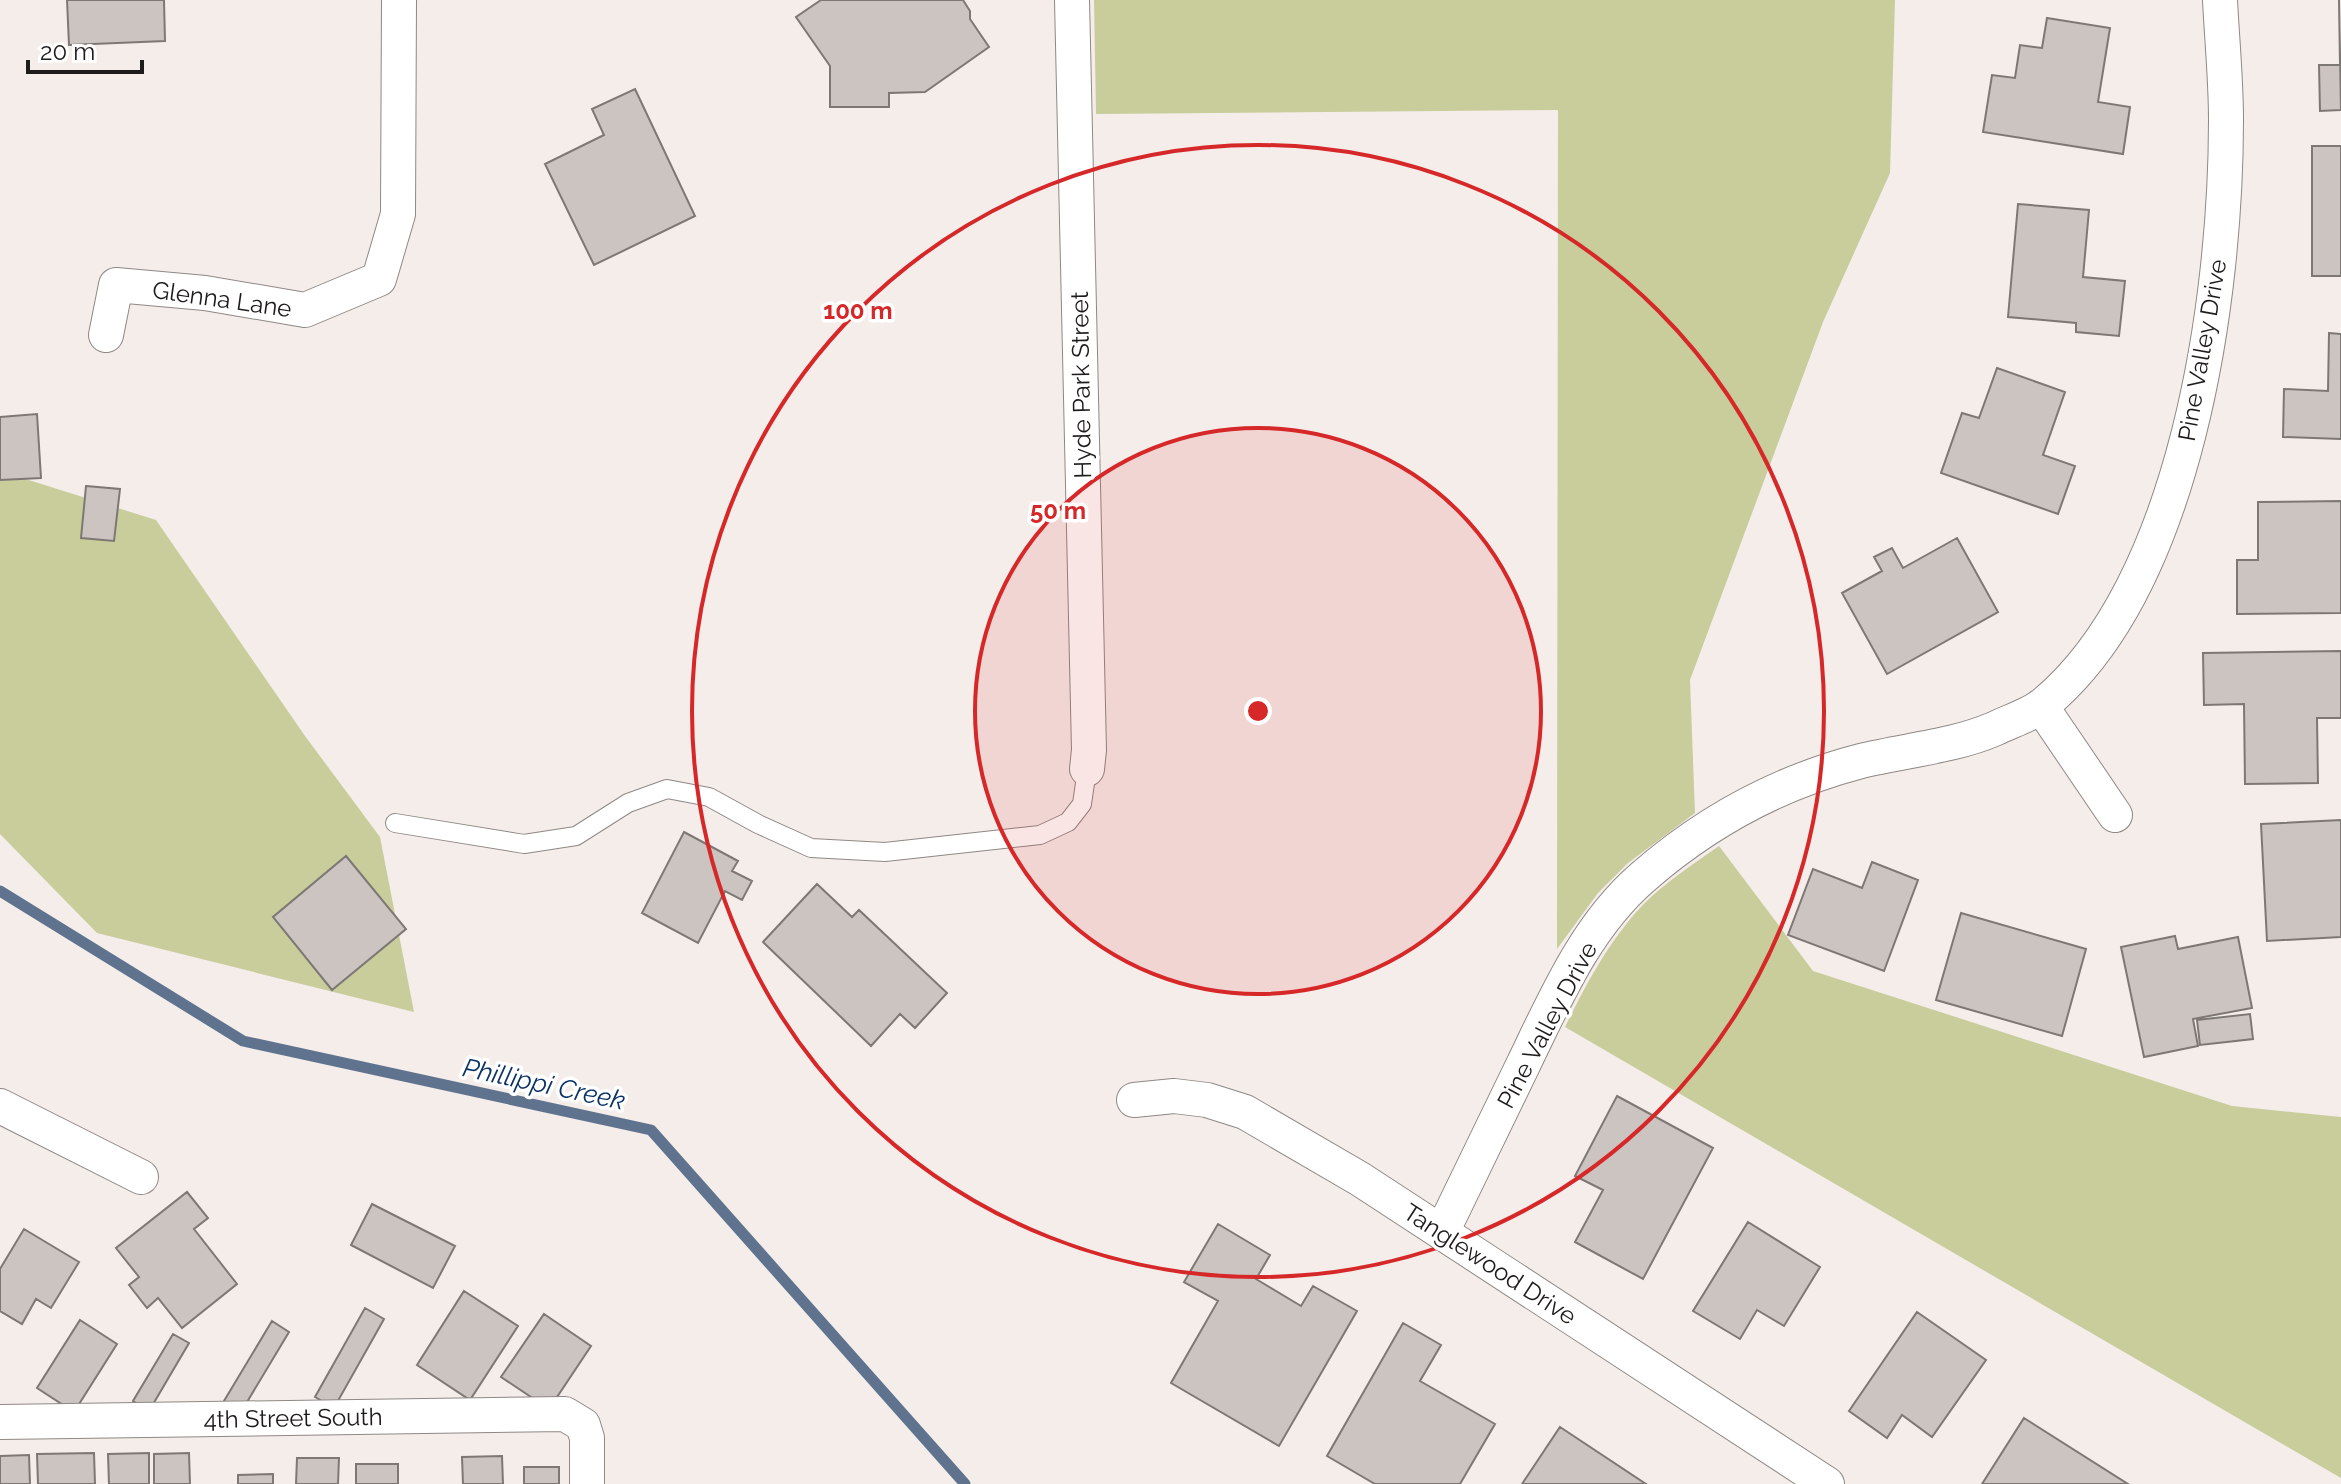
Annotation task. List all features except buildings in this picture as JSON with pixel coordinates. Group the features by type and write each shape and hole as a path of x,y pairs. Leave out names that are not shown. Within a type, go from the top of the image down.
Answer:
{"street":[{"name":"Glenna Lane","path":"106,335 116,285 205,293 305,310 379,279 398,214 399,0"},
{"name":"Hyde Park Street","path":"1072,0 1087,769"},
{"name":"Pine Valley Drive","path":"1442,1232 1578,956 1617,904 1642,877 1718,821 1791,784 1860,762 1944,745 1989,731 2041,706 2086,662 2123,609 2161,522 2182,457 2214,305 2222,230 2226,119 2220,0"},
{"path":"2041,706 2115,815"},
{"name":"Tanglewood Drive","path":"1134,1100 1174,1096 1207,1100 1245,1112 1360,1179 1827,1484"},
{"path":"0,1106 141,1177"},
{"name":"4th Street South","path":"0,1422 565,1414 583,1425 587,1438 587,1484"}],"lane":[{"path":"395,823 524,844 576,836 628,803 667,789 709,797 811,848 885,852 1040,835 1068,822 1082,804 1087,769"}],"green space":[{"path":"1094,0 1895,0 1890,173 1823,322 1690,680 1695,813 1628,863 1598,893 1557,949 1558,110 1096,114"},
{"path":"0,471 156,520 305,736 380,837 414,1012 97,933 0,834"},
{"path":"1719,846 1813,971 2232,1106 2341,1117 2341,1478 1565,1027 1594,972 1630,919 1659,890"}],"waterway":[{"name":"Phillippi Creek","path":"0,891 243,1041 651,1130 965,1484"}]}
